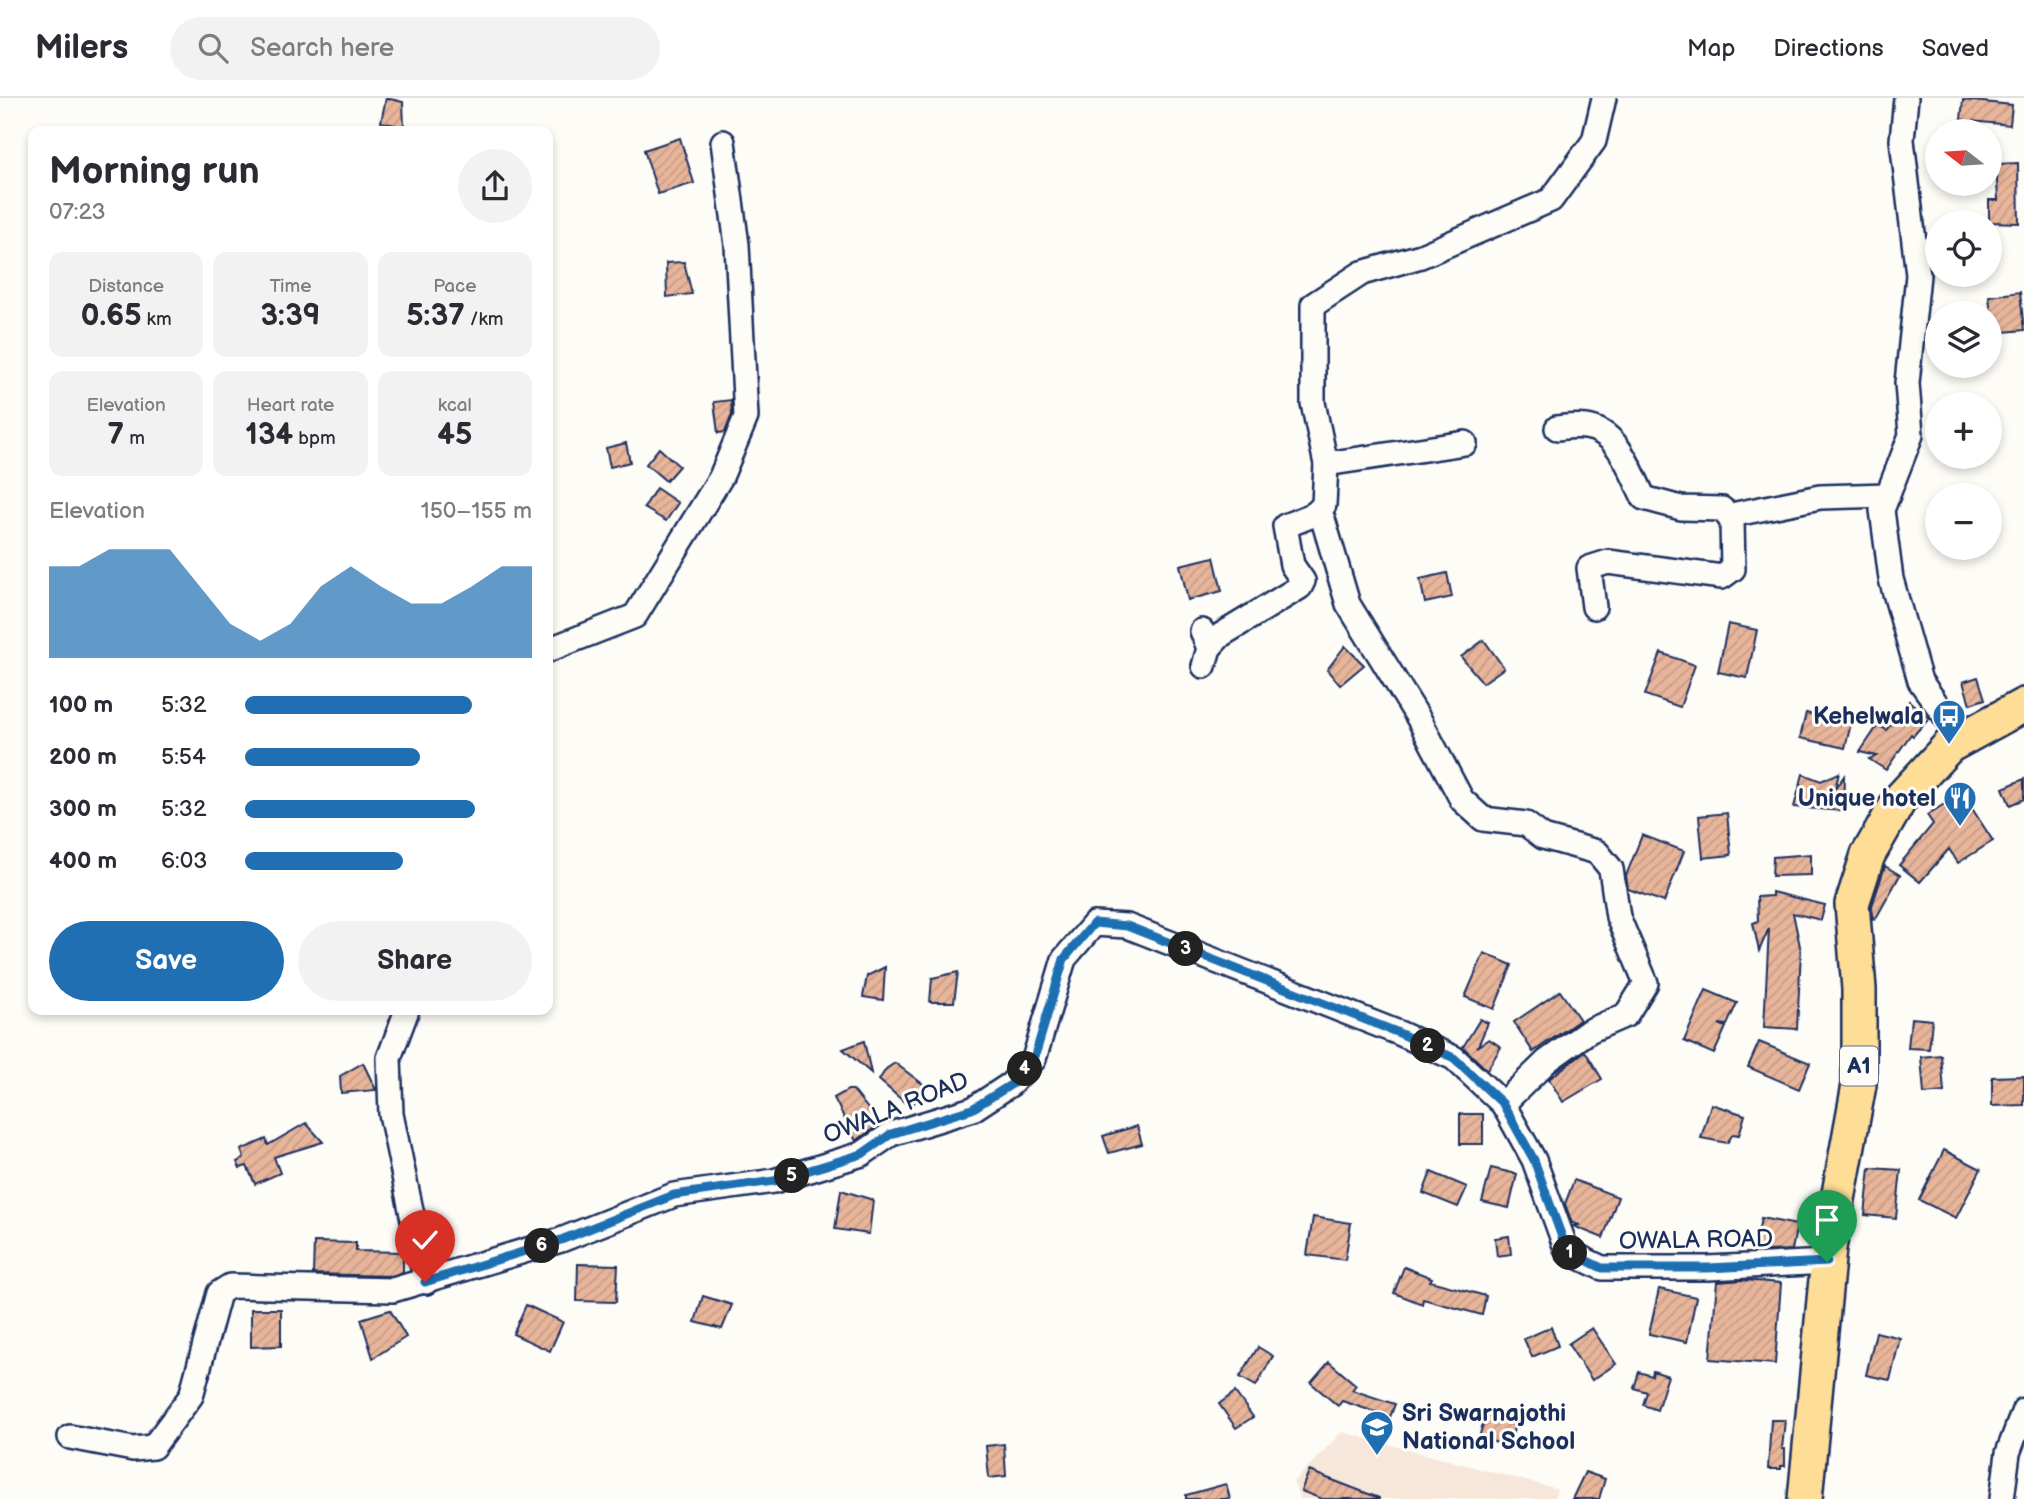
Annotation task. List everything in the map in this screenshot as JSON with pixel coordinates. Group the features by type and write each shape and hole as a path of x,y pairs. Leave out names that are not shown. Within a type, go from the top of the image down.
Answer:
{"highway":[{"name":"A1","path":"1805,1499 1827,1262 1859,1085 1859,989 1852,904 1868,855 1900,799 1949,746 1961,737 2024,705"}],"street":[{"path":"1205,648 1221,635 1300,587 1303,582 1292,565 1285,526 1315,514 1324,505 1326,464 1313,403 1313,305 1362,272 1421,256 1550,200 1594,141 1604,98"},
{"path":"1906,98 1902,140 1919,275 1907,383 1911,435 1882,510 1891,579 1920,681 1961,737"},
{"path":"553,648 635,616 721,477 746,418 737,245 723,142"},
{"path":"1557,428 1587,427 1606,434 1618,447 1644,498 1681,508 1722,509 1732,521"},
{"path":"1326,464 1465,443"},
{"path":"1594,607 1588,568 1608,562 1722,577 1733,569 1732,521 1736,514 1820,497 1888,495"},
{"path":"1315,514 1323,519 1348,604 1419,719 1462,800 1483,819 1526,824 1543,837 1597,852 1611,869 1618,917 1646,983 1626,1015 1589,1031 1548,1061 1503,1104"},
{"name":"OWALA ROAD","path":"70,1437 133,1449 153,1447 191,1396 219,1293 230,1286 393,1290 561,1240 674,1195 774,1181 862,1154 891,1134 972,1109 1012,1084 1034,1059 1064,959 1094,923 1127,926 1399,1033 1454,1058 1503,1104 1534,1160 1567,1251 1602,1268 1708,1268 1827,1262"},
{"path":"405,1015 389,1058 391,1114 425,1282"},
{"path":"2002,1499 2008,1452 2024,1410"}],"shaded area":[{"name":"Sri Swarnajothi National School","path":"1342,1432 1557,1489 1554,1499 1300,1499 1293,1482"}],"building":[{"path":"386,98 403,102 404,126 381,122"},
{"path":"1963,100 2012,105 2010,125 2002,124 2002,119 1961,119"},
{"path":"680,138 694,183 658,194 644,150"},
{"path":"2018,163 2019,223 2002,222 2002,210 1989,210 1989,200 1998,200 1998,196 2002,196 2002,164"},
{"path":"684,262 692,294 667,297 666,263"},
{"path":"2020,292 2024,330 2002,332 2002,301 1990,301 1989,296"},
{"path":"731,400 732,415 725,432 718,433 714,402"},
{"path":"626,443 630,462 610,467 606,448"},
{"path":"659,448 679,466 666,481 646,464"},
{"path":"656,488 678,503 666,521 644,508"},
{"path":"1214,557 1222,591 1188,600 1180,565"},
{"path":"1447,573 1452,597 1425,603 1420,579"},
{"path":"1728,624 1757,630 1747,678 1718,672"},
{"path":"1484,640 1504,668 1483,683 1461,657"},
{"path":"1345,646 1364,665 1340,685 1327,670"},
{"path":"1661,653 1695,665 1680,707 1645,695"},
{"path":"1978,677 1985,699 1970,704 1963,682"},
{"path":"1909,701 1929,718 1913,736 1911,734 1886,770 1869,759 1877,756 1860,752 1878,725 1886,730"},
{"path":"1806,713 1851,724 1845,748 1800,738"},
{"path":"1839,773 1835,789 1844,776 1843,811 1794,807 1803,774 1821,781"},
{"path":"2024,779 2024,799 2010,805 2003,788"},
{"name":"Unique hotel","path":"1962,793 1993,841 1958,863 1949,849 1920,882 1899,865 1933,824 1927,815"},
{"path":"1727,813 1731,855 1703,858 1699,816"},
{"path":"1642,835 1684,851 1664,902 1628,889 1626,876"},
{"path":"1811,854 1811,875 1772,876 1773,857"},
{"path":"1885,866 1900,875 1875,920 1872,906"},
{"path":"1772,892 1825,905 1821,920 1793,913 1801,951 1797,1029 1764,1027 1769,928 1759,951 1753,923 1758,921 1757,897 1772,896"},
{"path":"1484,953 1512,965 1494,1009 1465,997"},
{"path":"885,967 883,1000 863,997 867,976"},
{"path":"958,972 954,1002 930,1002 932,978"},
{"path":"1706,990 1737,1003 1727,1025 1719,1024 1726,1027 1714,1054 1684,1041"},
{"path":"1560,991 1580,1020 1533,1052 1514,1022"},
{"path":"1911,1018 1932,1020 1929,1049 1908,1048"},
{"path":"1480,1019 1488,1023 1478,1046 1489,1039 1501,1047 1487,1070 1463,1047"},
{"path":"864,1041 871,1073 843,1049"},
{"path":"1759,1042 1810,1063 1799,1089 1748,1067"},
{"path":"1585,1051 1602,1079 1563,1102 1549,1079"},
{"path":"1941,1055 1944,1092 1924,1094 1921,1057"},
{"path":"363,1063 376,1090 341,1093 340,1076"},
{"path":"895,1063 924,1085 911,1108 879,1080 886,1069"},
{"path":"2024,1076 2024,1105 1992,1106 1992,1077"},
{"path":"853,1090 880,1124 856,1141 834,1098"},
{"path":"1711,1104 1745,1115 1739,1135 1733,1134 1727,1143 1701,1138"},
{"path":"1460,1114 1483,1114 1483,1144 1460,1144"},
{"path":"306,1123 323,1142 274,1157 280,1173 255,1184 247,1166 240,1168 237,1162 244,1158 241,1150 266,1139 268,1145"},
{"path":"1137,1126 1142,1144 1109,1153 1103,1136"},
{"path":"1944,1150 1981,1169 1956,1218 1919,1200"},
{"path":"1491,1168 1517,1174 1509,1208 1482,1202"},
{"path":"1870,1168 1901,1170 1896,1218 1865,1215"},
{"path":"1431,1172 1467,1187 1458,1207 1423,1193"},
{"path":"1574,1180 1618,1197 1603,1238 1573,1226 1580,1225 1572,1223 1565,1204"},
{"path":"841,1190 873,1200 869,1234 835,1229"},
{"path":"1313,1217 1351,1223 1345,1260 1307,1255"},
{"path":"1761,1218 1797,1225 1792,1250 1755,1249"},
{"path":"1509,1236 1511,1254 1497,1256 1495,1238"},
{"path":"314,1242 356,1243 356,1251 403,1252 403,1272 391,1276 313,1274"},
{"path":"578,1264 618,1265 616,1302 577,1301"},
{"path":"1404,1267 1432,1278 1430,1281 1486,1296 1482,1315 1423,1299 1422,1304 1394,1293"},
{"path":"1743,1280 1781,1283 1775,1364 1710,1359 1717,1282"},
{"path":"1659,1289 1696,1297 1687,1342 1649,1334"},
{"path":"703,1296 732,1305 722,1329 695,1322"},
{"path":"526,1305 563,1322 550,1351 513,1334"},
{"path":"251,1309 281,1309 281,1346 251,1347"},
{"path":"390,1310 406,1337 373,1358 361,1319"},
{"path":"1551,1327 1558,1346 1532,1357 1524,1339"},
{"path":"1592,1328 1616,1364 1592,1380 1568,1344"},
{"path":"1876,1332 1900,1338 1890,1380 1866,1375"},
{"path":"1258,1347 1273,1356 1256,1386 1240,1377"},
{"path":"1329,1362 1356,1385 1352,1390 1395,1404 1390,1417 1342,1401 1338,1406 1311,1383"},
{"path":"1653,1371 1668,1376 1657,1410 1643,1405 1647,1392 1634,1388 1639,1372 1652,1376"},
{"path":"1235,1392 1253,1417 1236,1428 1219,1404"},
{"path":"1485,1416 1515,1425 1509,1446 1479,1438"},
{"path":"1771,1420 1785,1420 1782,1449 1785,1449 1785,1466 1781,1466 1781,1469 1768,1469"},
{"path":"1004,1444 1006,1476 989,1478 986,1446"},
{"path":"1309,1471 1379,1499 1322,1499 1301,1491"},
{"path":"1585,1472 1605,1479 1599,1499 1572,1499"},
{"path":"1226,1484 1230,1499 1186,1499 1186,1495"}],"place":[{"name":"Kehelwala","path":"1949,746"},
{"name":"Unique hotel","path":"1960,828"},
{"name":"Sri Swarnajothi National School","path":"1377,1457"}],"route":[{"path":"425,1282 561,1240 674,1195 774,1181 862,1154 891,1134 972,1109 1012,1084 1034,1059 1064,959 1094,923 1127,926 1399,1033 1454,1058 1503,1104 1534,1160 1567,1251 1602,1268 1708,1268 1827,1262"}]}
